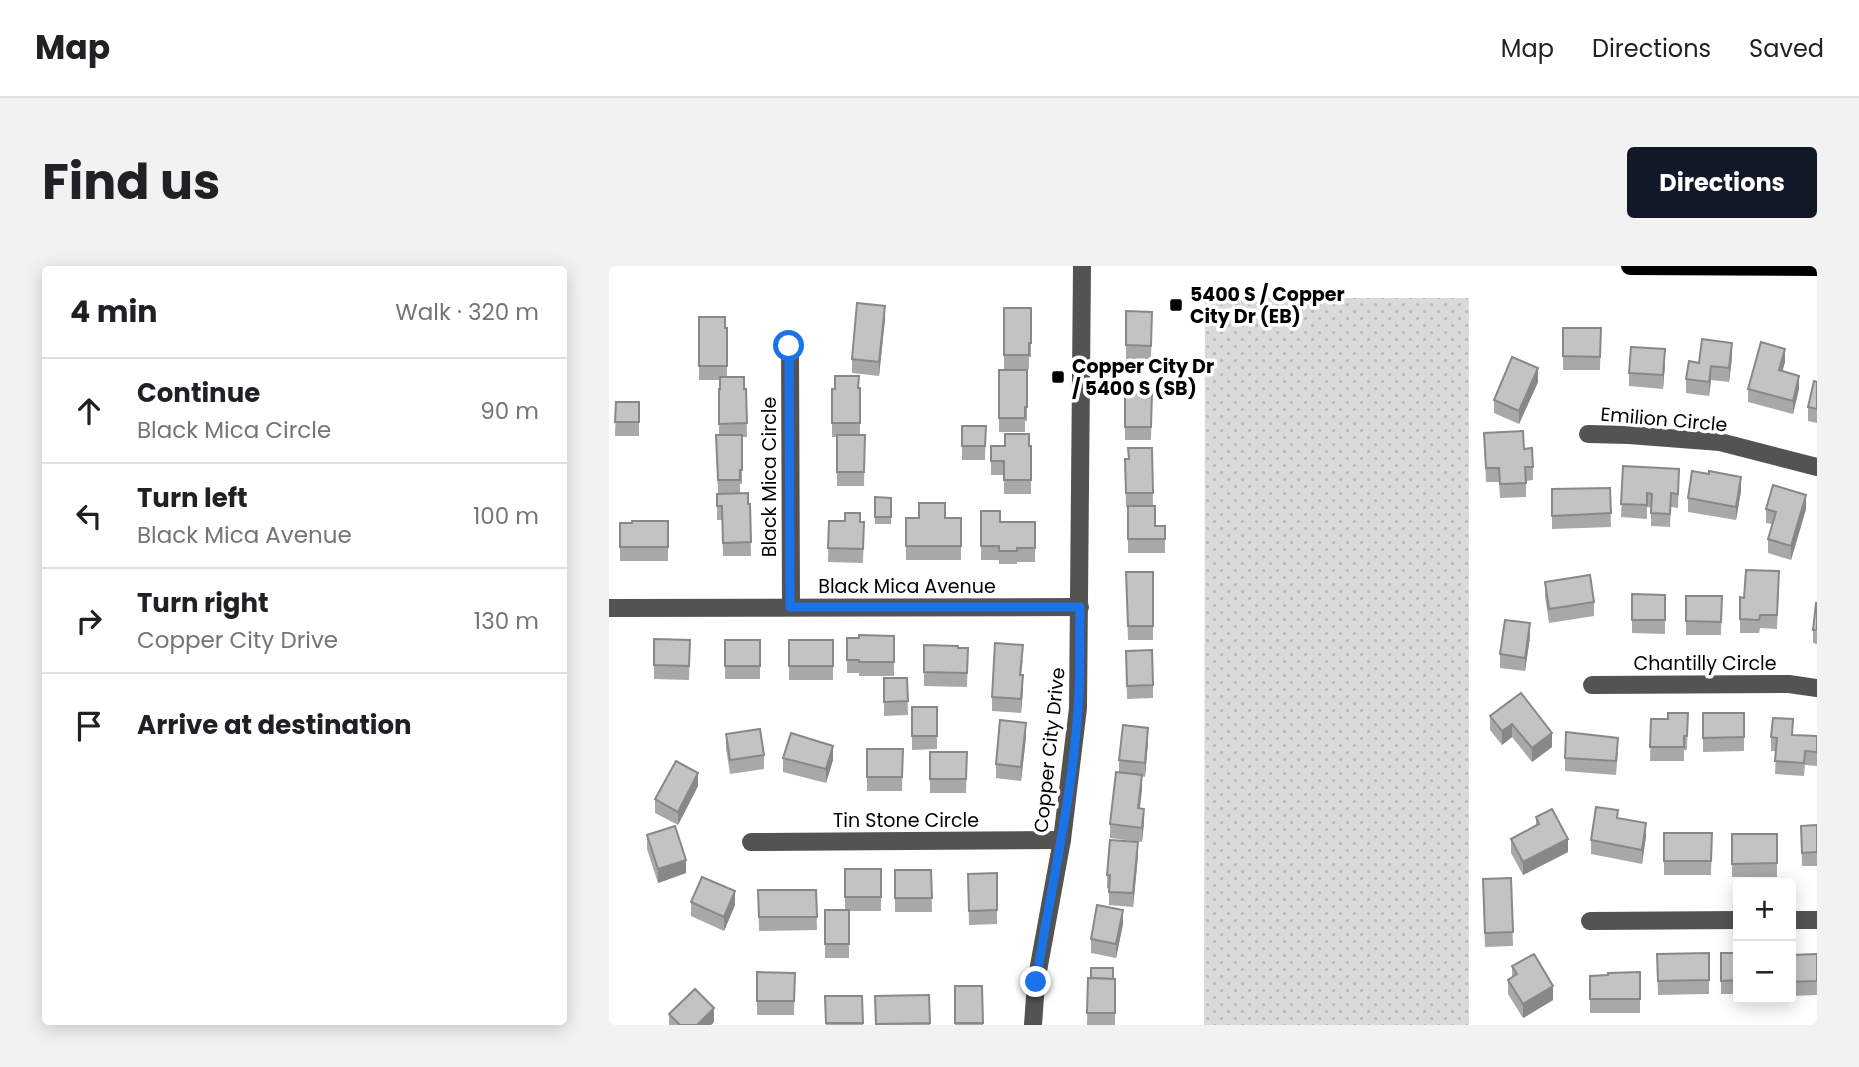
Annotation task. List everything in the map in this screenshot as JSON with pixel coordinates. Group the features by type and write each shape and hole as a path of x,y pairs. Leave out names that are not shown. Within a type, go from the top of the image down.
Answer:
{"main road":[{"path":"1629,266 1817,267"}],"street":[{"name":"Copper City Drive","path":"1033,1025 1039,963 1062,840 1078,708 1083,266"},
{"name":"Black Mica Circle","path":"789,346 790,607"},
{"name":"Emilion Circle","path":"1588,433 1720,442 1817,467"},
{"name":"Black Mica Avenue","path":"609,608 1080,607"},
{"name":"Chantilly Circle","path":"1592,685 1789,684 1817,688"},
{"name":"Tin Stone Circle","path":"751,842 1062,840"},
{"path":"1590,921 1733,920"},
{"path":"1796,920 1817,920"}],"shaded area":[{"path":"1205,298 1469,298 1469,1025 1204,1025"}],"building":[{"path":"857,303 885,306 879,362 852,359"},
{"path":"1004,308 1031,308 1029,355 1004,355"},
{"path":"1126,311 1152,312 1151,346 1126,345"},
{"path":"699,317 725,317 727,366 699,366"},
{"path":"1563,328 1601,328 1600,357 1563,356"},
{"path":"1702,339 1732,343 1729,368 1711,366 1709,382 1686,379 1689,361 1699,363"},
{"path":"1761,342 1785,349 1779,370 1799,376 1793,401 1748,389"},
{"path":"1631,347 1665,349 1663,375 1629,373"},
{"path":"1512,357 1538,368 1519,411 1494,400"},
{"path":"999,370 1027,370 1025,418 999,418"},
{"path":"835,376 859,376 860,423 832,423 832,389 835,389"},
{"path":"720,377 744,377 747,423 719,424"},
{"path":"1814,381 1817,382 1817,409 1808,407"},
{"path":"1125,392 1152,392 1151,427 1125,427"},
{"path":"616,402 639,402 639,422 615,422"},
{"path":"962,426 986,426 985,446 962,446"},
{"path":"1523,431 1524,449 1532,448 1533,467 1525,467 1526,483 1500,484 1499,468 1486,468 1484,433"},
{"path":"1005,434 1029,434 1031,480 1004,480 1004,461 991,461 991,446 1005,446"},
{"path":"716,435 742,435 740,480 718,480"},
{"path":"837,435 865,435 864,472 837,472"},
{"path":"1128,448 1152,448 1153,493 1126,493 1125,459 1129,459"},
{"path":"1623,466 1679,469 1678,494 1671,493 1670,514 1651,513 1652,494 1647,493 1647,505 1621,504"},
{"path":"1692,471 1741,477 1736,507 1688,498"},
{"path":"1773,485 1806,495 1791,546 1768,539 1776,512 1766,509"},
{"path":"1610,488 1611,513 1552,516 1552,489"},
{"path":"748,493 751,542 723,543 722,506 717,506 717,494"},
{"path":"875,497 891,498 891,517 875,517"},
{"path":"919,503 945,503 945,518 961,518 961,546 906,546 906,518 919,518"},
{"path":"1128,506 1155,506 1155,526 1165,526 1165,539 1128,539"},
{"path":"981,511 1000,511 1000,522 1035,522 1035,548 999,551 999,546 981,546"},
{"path":"845,513 860,513 860,522 864,522 863,549 828,548 829,521 845,521"},
{"path":"668,521 668,547 620,547 620,523"},
{"path":"1746,570 1779,571 1777,615 1760,615 1759,620 1740,619 1740,597 1744,598"},
{"path":"1126,572 1153,572 1153,626 1128,626"},
{"path":"1590,575 1594,602 1549,609 1545,582"},
{"path":"1632,594 1665,595 1665,620 1632,620"},
{"path":"1686,596 1722,596 1721,622 1686,621"},
{"path":"1816,603 1817,630 1813,630"},
{"path":"1505,620 1530,623 1525,658 1500,654"},
{"path":"859,635 894,636 894,662 847,660 847,638 859,638"},
{"path":"654,639 690,640 689,666 654,665"},
{"path":"725,640 760,640 760,666 725,666"},
{"path":"789,640 833,640 833,666 789,666"},
{"path":"995,643 1023,645 1021,699 992,697"},
{"path":"924,645 968,648 967,673 924,672"},
{"path":"1152,650 1153,685 1127,686 1126,651"},
{"path":"884,678 907,678 908,701 884,702"},
{"path":"1521,693 1552,733 1532,748 1512,724 1502,731 1490,716"},
{"path":"912,707 937,707 937,736 912,736"},
{"path":"1668,713 1688,713 1684,747 1650,747 1651,719 1668,719"},
{"path":"1703,713 1744,713 1744,737 1703,738"},
{"path":"1773,718 1793,719 1792,735 1817,736 1817,752 1805,751 1804,763 1775,761 1777,738 1771,737"},
{"path":"1000,720 1026,723 1021,767 996,764"},
{"path":"1123,725 1148,728 1145,763 1119,760"},
{"path":"760,729 764,755 730,760 726,734"},
{"path":"1566,732 1618,738 1616,761 1565,758"},
{"path":"791,733 833,746 826,769 783,758"},
{"path":"867,749 903,749 902,777 867,777"},
{"path":"930,752 967,752 966,779 930,779"},
{"path":"676,761 698,773 678,812 655,799"},
{"path":"1116,772 1142,775 1138,808 1144,809 1142,828 1110,824"},
{"path":"1596,807 1618,810 1617,818 1646,823 1642,850 1591,840"},
{"path":"1552,809 1568,839 1523,862 1511,839 1539,824 1536,817"},
{"path":"1817,825 1817,852 1802,853 1801,826"},
{"path":"675,826 686,860 658,869 647,835"},
{"path":"1664,833 1712,833 1711,861 1664,861"},
{"path":"1732,834 1777,834 1777,863 1732,864"},
{"path":"1110,840 1138,842 1133,893 1109,892 1110,875 1107,875"},
{"path":"845,869 881,869 881,897 845,897"},
{"path":"895,870 931,870 932,898 895,898"},
{"path":"997,873 997,910 969,911 968,874"},
{"path":"702,877 735,891 724,917 691,902"},
{"path":"1511,878 1513,932 1485,933 1483,879"},
{"path":"758,890 816,890 817,917 759,917"},
{"path":"1097,905 1123,910 1116,944 1091,939"},
{"path":"825,910 849,910 849,944 825,944"},
{"path":"1709,953 1709,980 1658,981 1657,954"},
{"path":"1721,953 1733,953 1733,980 1721,981"},
{"path":"1534,954 1553,986 1523,1004 1508,980 1517,974 1512,966"},
{"path":"1817,954 1817,981 1796,982 1796,955"},
{"path":"1091,968 1113,968 1113,979 1091,978"},
{"path":"757,972 795,973 794,1001 757,1001"},
{"path":"1640,972 1640,999 1590,999 1590,976"},
{"path":"1088,978 1115,979 1115,1013 1087,1013"},
{"path":"955,986 982,986 983,1023 955,1023"},
{"path":"695,989 714,1008 697,1025 680,1025 669,1014"},
{"path":"929,995 930,1023 876,1024 875,996"},
{"path":"825,996 862,996 863,1023 826,1023"}],"place":[{"name":"5400 S / Copper City Dr (EB)","path":"1176,305"},
{"name":"Copper City Dr / 5400 S (SB)","path":"1058,377"}],"route":[{"path":"789,346 790,607 1080,607 1075,743 1062,840 1036,982"}]}
